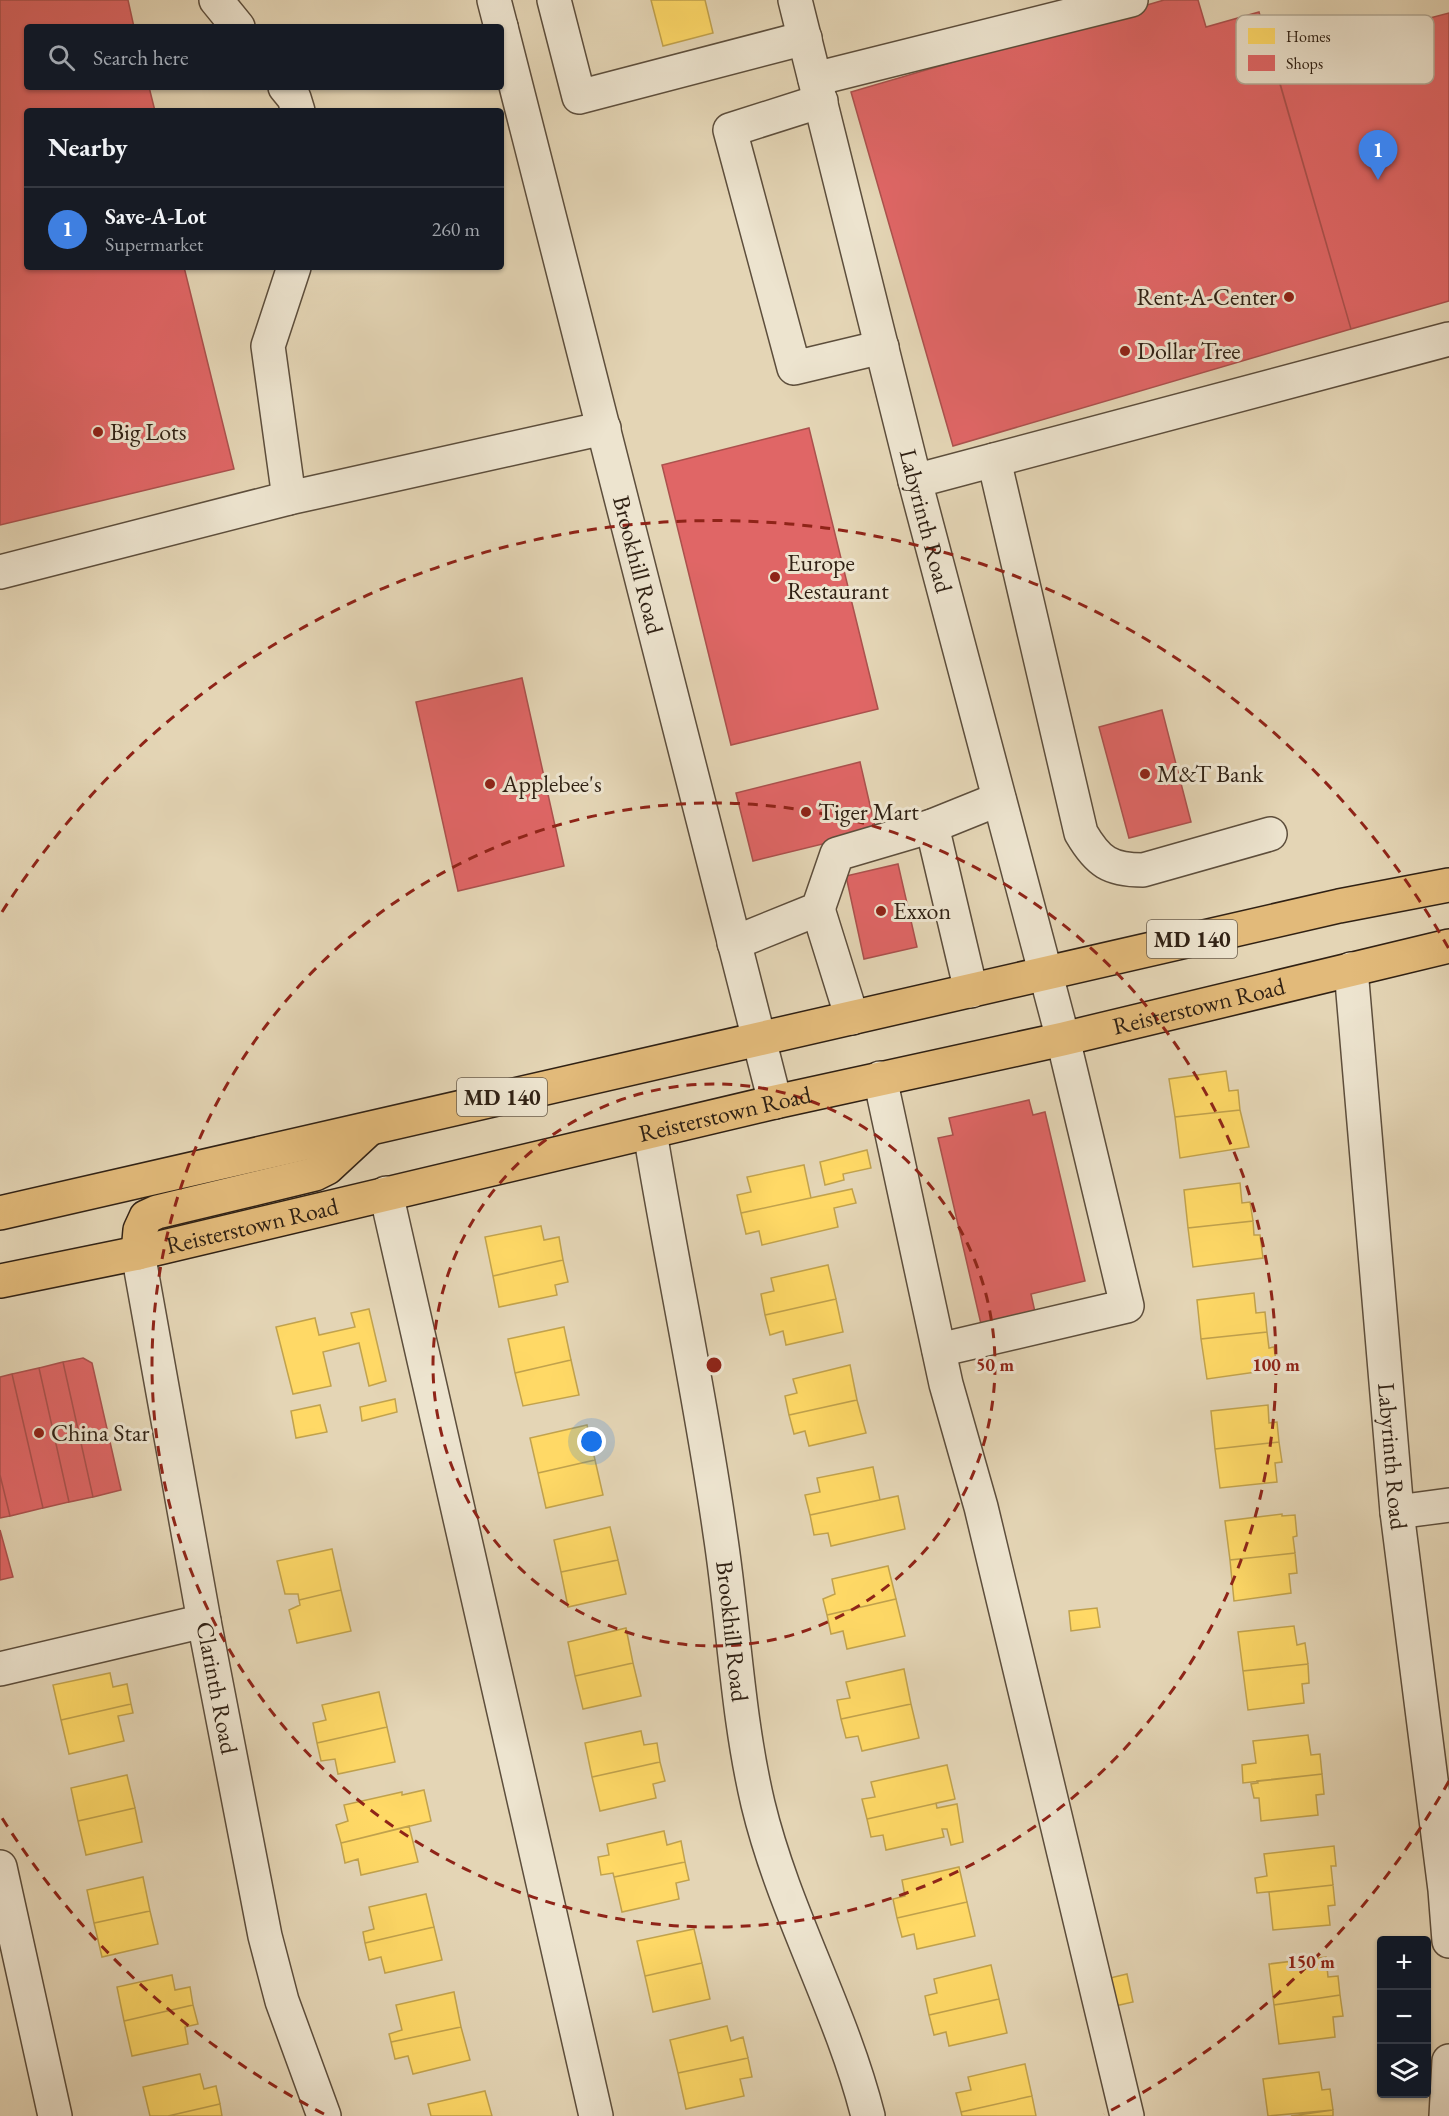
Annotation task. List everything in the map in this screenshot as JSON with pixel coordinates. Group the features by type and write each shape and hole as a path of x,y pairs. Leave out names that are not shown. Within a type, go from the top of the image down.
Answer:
{"main road":[{"name":"MD 140","path":"0,1213 757,1037 852,1018 1340,906 1449,885"},
{"name":"Reisterstown Road","path":"0,1281 138,1253 775,1102 1063,1039 1449,946"},
{"path":"138,1253 140,1230 146,1217 157,1212 315,1174 327,1168 370,1128"}],"street":[{"path":"216,0 236,24"},
{"name":"Brookhill Road","path":"494,0 500,24"},
{"path":"554,0 579,98 805,38"},
{"name":"Labyrinth Road","path":"795,0 915,481 1063,1039 1127,1306 939,1350"},
{"path":"882,347 795,368 730,130 818,90 1131,0"},
{"name":"Brookhill Road","path":"504,39 775,1102"},
{"path":"287,90 294,98 297,108"},
{"path":"289,498 268,346 293,270"},
{"path":"915,481 1449,339"},
{"path":"0,572 289,498 604,428"},
{"path":"994,460 1081,833 1091,851 1106,864 1125,870 1143,870 1270,834"},
{"path":"852,1018 818,909 837,854 932,826 999,799"},
{"path":"932,826 971,991"},
{"path":"734,943 818,909"},
{"name":"Labyrinth Road","path":"1351,969 1397,1512 1445,1890 1449,1941"},
{"path":"880,1078 939,1350 981,1508 1127,2116"},
{"name":"Brookhill Road","path":"650,1132 720,1531 744,1735 759,1807 778,1872 840,2025 868,2116"},
{"path":"386,1193 596,2116"},
{"name":"Clarinth Road","path":"138,1253 204,1621 265,1936 282,2001 324,2116"},
{"path":"1397,1512 1449,1505"},
{"path":"0,1669 204,1621"},
{"path":"0,1867 55,2116"},
{"path":"1446,2116 1449,2061"}],"building: Homes":[{"path":"651,0 705,0 713,33 663,46"},
{"path":"1226,1071 1229,1091 1238,1090 1240,1110 1175,1117 1169,1079"},
{"path":"1240,1110 1249,1147 1180,1158 1175,1117"},
{"path":"867,1150 871,1168 843,1174 844,1180 825,1185 820,1162"},
{"path":"804,1165 811,1198 741,1213 737,1195 751,1192 747,1177"},
{"path":"1240,1183 1242,1203 1250,1202 1253,1221 1188,1228 1184,1190"},
{"path":"852,1189 856,1203 834,1208 838,1227 762,1245 759,1231 746,1234 741,1213"},
{"path":"1253,1221 1254,1235 1260,1235 1263,1258 1193,1267 1188,1228"},
{"path":"541,1226 544,1240 559,1237 563,1260 493,1276 485,1237"},
{"path":"563,1260 568,1282 555,1285 557,1295 499,1307 493,1276"},
{"path":"828,1265 836,1299 765,1315 761,1294 774,1291 771,1278"},
{"path":"1254,1293 1256,1313 1265,1312 1267,1332 1201,1339 1197,1300"},
{"path":"836,1299 843,1332 786,1345 783,1331 770,1335 765,1315"},
{"path":"369,1309 386,1381 369,1386 359,1343 323,1352 331,1386 293,1394 276,1327 315,1318 319,1335 355,1327 351,1313"},
{"path":"564,1327 571,1360 515,1373 508,1339"},
{"path":"1267,1332 1269,1348 1274,1347 1277,1369 1207,1379 1201,1339"},
{"path":"571,1360 579,1395 523,1406 515,1373"},
{"path":"850,1365 857,1400 789,1415 785,1396 797,1393 793,1379"},
{"path":"395,1399 397,1412 362,1421 360,1407"},
{"path":"857,1400 866,1433 809,1446 805,1431 794,1434 789,1415"},
{"path":"320,1405 327,1432 296,1438 291,1411"},
{"path":"1268,1405 1269,1423 1277,1422 1279,1442 1215,1449 1211,1411"},
{"path":"587,1425 595,1460 538,1473 530,1438"},
{"path":"1279,1442 1282,1462 1275,1463 1277,1482 1220,1488 1215,1449"},
{"path":"595,1460 603,1495 546,1508 538,1473"},
{"path":"873,1467 880,1500 810,1515 805,1495 820,1492 817,1478"},
{"path":"898,1496 905,1529 831,1546 828,1533 814,1535 810,1515"},
{"path":"1282,1514 1282,1516 1295,1515 1297,1536 1293,1537 1295,1553 1230,1560 1225,1521"},
{"path":"610,1527 618,1560 561,1572 554,1540"},
{"path":"332,1549 341,1590 299,1600 298,1594 285,1594 277,1561"},
{"path":"1295,1553 1297,1573 1289,1574 1291,1593 1234,1601 1230,1560"},
{"path":"618,1560 626,1594 568,1607 561,1572"},
{"path":"888,1566 896,1599 827,1615 823,1599 835,1594 832,1579"},
{"path":"341,1590 351,1631 297,1643 289,1610 300,1605 299,1600"},
{"path":"896,1599 905,1636 847,1649 843,1631 831,1634 827,1615"},
{"path":"1097,1608 1100,1627 1071,1631 1069,1611"},
{"path":"1294,1626 1297,1645 1305,1643 1308,1664 1243,1671 1238,1632"},
{"path":"626,1628 633,1663 575,1676 568,1642"},
{"path":"633,1663 641,1696 583,1709 575,1676"},
{"path":"1308,1664 1309,1683 1302,1684 1304,1703 1248,1710 1243,1671"},
{"path":"904,1669 911,1704 841,1719 837,1700 850,1698 846,1682"},
{"path":"110,1673 113,1687 127,1684 131,1704 61,1720 53,1685"},
{"path":"379,1692 387,1727 317,1743 313,1723 326,1720 322,1705"},
{"path":"131,1704 133,1713 118,1716 124,1741 69,1754 61,1720"},
{"path":"911,1704 919,1738 862,1751 858,1736 846,1738 841,1719"},
{"path":"387,1727 395,1762 338,1774 335,1759 321,1761 317,1743"},
{"path":"641,1731 644,1745 657,1743 660,1762 592,1777 585,1743"},
{"path":"1308,1735 1311,1755 1320,1754 1322,1774 1243,1783 1242,1765 1256,1763 1253,1741"},
{"path":"660,1762 665,1781 653,1784 656,1798 600,1811 592,1777"},
{"path":"947,1765 955,1799 867,1819 862,1799 875,1797 871,1782"},
{"path":"1322,1774 1324,1794 1316,1795 1318,1815 1261,1821 1259,1798 1254,1798 1251,1784 1258,1783 1257,1781"},
{"path":"127,1775 135,1808 78,1821 71,1788"},
{"path":"424,1790 431,1821 341,1843 336,1825 348,1821 344,1805 402,1792 402,1795"},
{"path":"936,1803 937,1808 957,1804 963,1842 951,1845 947,1829 942,1829 944,1837 886,1850 883,1835 871,1837 867,1819"},
{"path":"135,1808 142,1842 86,1855 78,1821"},
{"path":"409,1826 418,1862 361,1875 358,1859 345,1863 341,1843"},
{"path":"664,1831 667,1845 681,1841 685,1862 614,1877 613,1873 601,1875 598,1857 609,1855 607,1844"},
{"path":"1334,1846 1336,1866 1331,1866 1333,1885 1257,1893 1255,1878 1267,1876 1264,1854"},
{"path":"685,1862 689,1880 676,1883 679,1899 622,1912 614,1877"},
{"path":"959,1867 967,1902 897,1918 893,1899 905,1896 902,1880"},
{"path":"143,1877 150,1911 94,1923 87,1890"},
{"path":"1333,1885 1335,1905 1328,1906 1330,1925 1273,1930 1269,1892"},
{"path":"426,1894 434,1927 365,1943 363,1932 374,1929 369,1907"},
{"path":"967,1902 975,1936 917,1949 914,1934 902,1937 897,1918"},
{"path":"150,1911 158,1944 102,1957 94,1923"},
{"path":"434,1927 442,1960 385,1973 381,1957 369,1960 365,1943"},
{"path":"694,1929 702,1963 645,1976 637,1941"},
{"path":"1326,1957 1328,1977 1338,1976 1340,1995 1274,2005 1269,1964"},
{"path":"702,1963 710,1999 653,2012 645,1976"},
{"path":"991,1965 999,1999 929,2015 925,1996 937,1993 934,1979"},
{"path":"1127,1974 1133,2002 1115,2006 1110,1978"},
{"path":"172,1975 175,1990 190,1987 193,2005 124,2021 117,1987"},
{"path":"454,1992 461,2027 391,2042 389,2034 402,2030 396,2005"},
{"path":"1340,1995 1343,2016 1333,2017 1335,2037 1279,2044 1274,2005"},
{"path":"999,1999 1007,2033 949,2046 946,2032 934,2035 929,2015"},
{"path":"193,2005 198,2024 185,2027 188,2044 132,2056 124,2021"},
{"path":"727,2026 731,2041 743,2037 748,2058 678,2073 670,2040"},
{"path":"461,2027 470,2060 413,2074 408,2056 395,2059 391,2042"},
{"path":"748,2058 752,2077 740,2079 744,2096 686,2109 678,2073"},
{"path":"1025,2064 1032,2096 961,2112 956,2093 971,2090 968,2077"},
{"path":"1319,2072 1322,2090 1330,2089 1333,2110 1268,2116 1263,2079"},
{"path":"200,2074 204,2089 216,2086 220,2104 168,2116 150,2116 143,2087"},
{"path":"485,2091 492,2116 431,2116 428,2104"},
{"path":"1032,2096 1036,2116 962,2116 961,2112"},
{"path":"220,2104 222,2116 168,2116"},
{"path":"1333,2110 1333,2116 1291,2116"}],"building: Shops":[{"path":"0,0 128,0 133,24 24,24 24,90 150,90 154,108 24,108 24,270 185,270 234,469 0,525"},
{"path":"1164,0 1198,0 1206,27 1236,19 1236,84 1280,84 1351,329 953,446 851,92"},
{"path":"1449,13 1449,301 1351,329 1280,84 1434,84 1434,17"},
{"path":"809,428 878,709 731,745 662,465"},
{"name":"Applebee's","path":"522,678 564,866 458,891 416,702"},
{"name":"M&T Bank","path":"1162,710 1191,822 1129,838 1099,727"},
{"name":"Tiger Mart","path":"860,762 876,831 753,861 736,793"},
{"name":"Exxon","path":"898,864 917,947 864,959 846,876"},
{"path":"1029,1100 1033,1115 1045,1112 1085,1281 1031,1294 1035,1312 981,1324 938,1138 953,1135 949,1118"},
{"path":"83,1358 92,1363 121,1490 93,1497 63,1362"},
{"path":"63,1362 93,1497 69,1502 39,1368"},
{"path":"39,1368 69,1502 43,1508 12,1374"},
{"path":"12,1374 43,1508 10,1516 0,1475 0,1377"},
{"path":"0,1475 10,1516 0,1518"},
{"path":"0,1530 13,1577 0,1580"}],"place":[{"name":"Save-A-Lot","path":"1378,180"},
{"name":"Rent-A-Center","path":"1289,297"},
{"name":"Dollar Tree","path":"1125,351"},
{"name":"Big Lots","path":"98,432"},
{"name":"Europe Restaurant","path":"775,577"},
{"name":"M&T Bank","path":"1145,774"},
{"name":"Applebee's","path":"490,784"},
{"name":"Tiger Mart","path":"806,812"},
{"name":"Exxon","path":"881,911"},
{"name":"China Star","path":"39,1433"}]}
